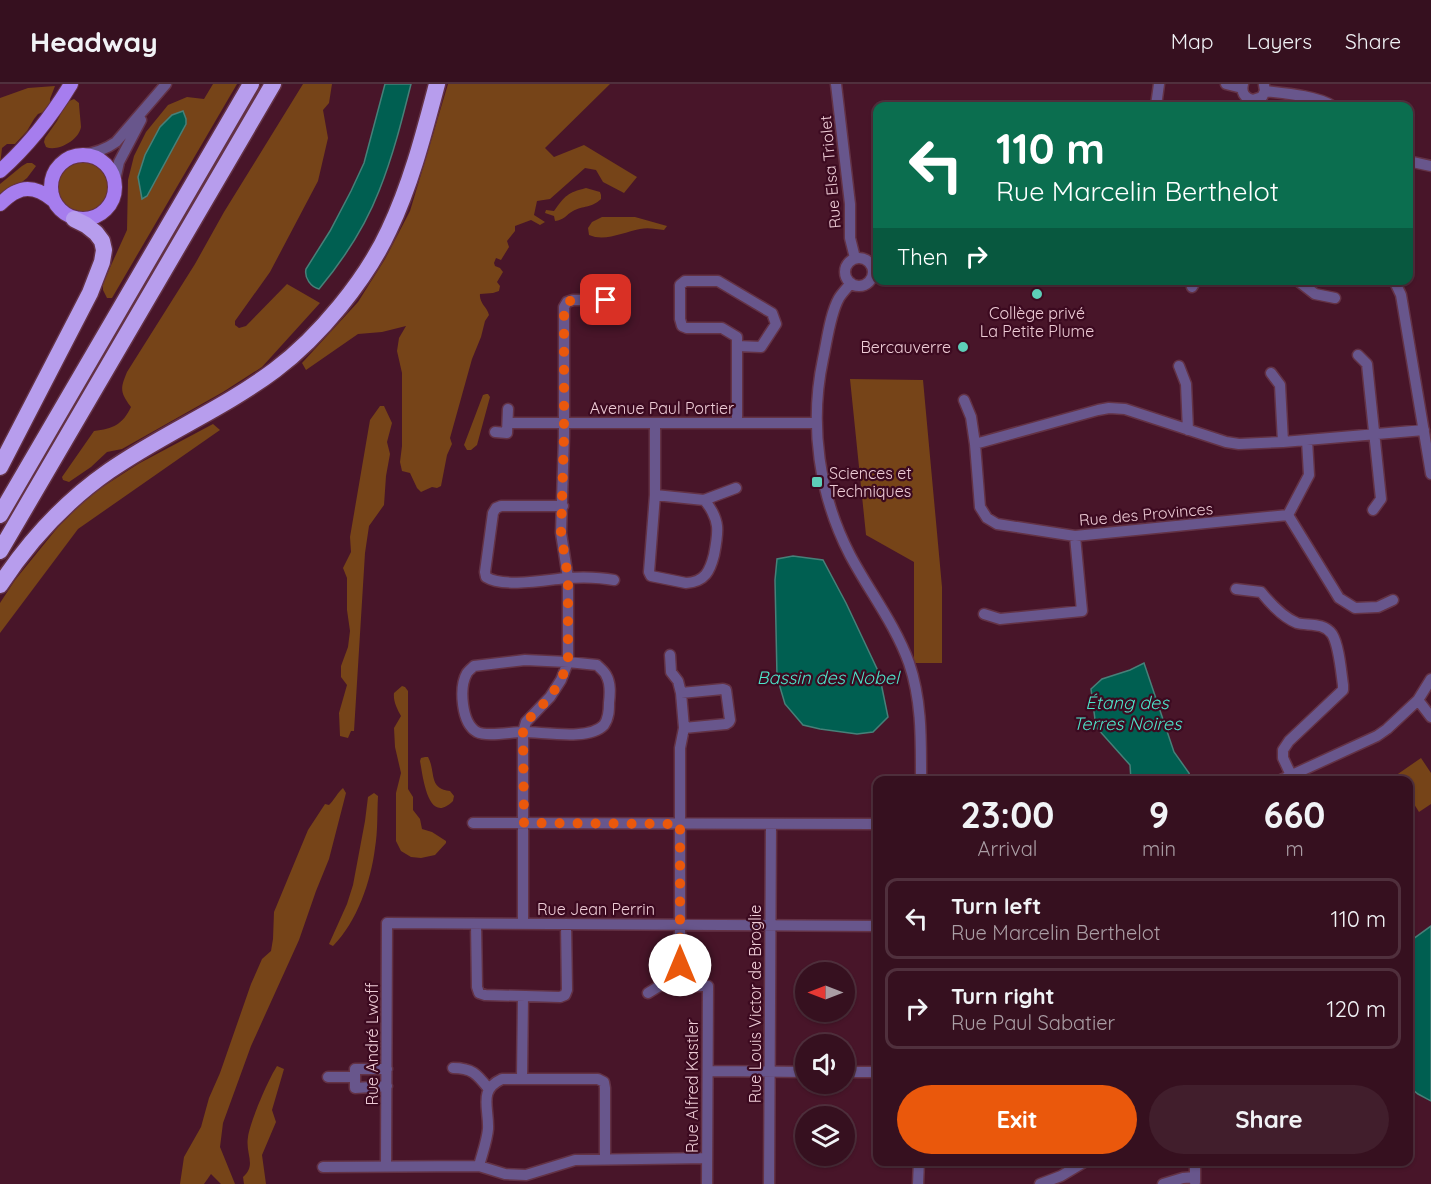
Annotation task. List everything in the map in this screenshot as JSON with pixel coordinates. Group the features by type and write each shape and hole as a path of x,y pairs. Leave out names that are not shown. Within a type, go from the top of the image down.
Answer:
{"highway":[{"path":"0,514 251,84"},
{"path":"0,551 273,84"},
{"path":"0,585 51,521 79,494 142,450 277,369 327,321 370,265 389,232 404,195 437,84"},
{"path":"0,467 90,293 102,262 104,250 102,241 86,225 74,219"}],"main road":[{"path":"0,171 39,131 71,84"},
{"path":"0,204 16,191 37,190 45,193 58,209 74,219 93,218 103,213 110,204 115,194 115,180 103,162 93,156 73,156 55,168 51,178 52,201"}],"street":[{"path":"81,155 106,149 116,142 166,84"},
{"name":"Rue Elsa Triolet","path":"836,84 850,204 850,238 855,258"},
{"path":"1157,102 1159,84"},
{"path":"1226,84 1243,86 1244,95 1250,102"},
{"path":"1255,102 1262,97 1264,87 1324,102"},
{"path":"115,180 119,162 149,104"},
{"path":"1413,163 1431,166"},
{"path":"873,269 868,261 860,257 851,260 845,267 845,276 850,283 865,285 873,277"},
{"path":"737,346 761,347 776,324 772,313 718,281 685,282 680,285 682,326 722,328 737,337 737,346 737,423"},
{"path":"850,283 834,308 821,368 817,423 819,451 833,515 850,555 897,634 912,674 919,704 921,776"},
{"path":"1304,285 1316,294 1335,298"},
{"path":"1396,285 1401,295 1431,474"},
{"path":"523,924 523,732 526,722 550,697 561,680 568,662 568,578 561,533 565,423 564,307 567,302 573,300 622,300"},
{"path":"1358,355 1367,364 1381,500 1373,510"},
{"path":"1179,366 1186,384 1188,430"},
{"path":"1271,373 1280,385 1283,442"},
{"name":"Rue des Provinces","path":"964,400 971,417 980,507 987,518 998,524 1075,536 1288,515"},
{"path":"975,444 1109,408 1125,409 1226,442 1239,444 1424,430"},
{"path":"495,432 507,433 508,410"},
{"name":"Avenue Paul Portier","path":"508,423 817,423"},
{"path":"655,423 655,495 649,572 651,576 686,583 703,578 710,569 717,543 717,524 708,505 700,499"},
{"path":"1306,440 1309,475 1288,515 1339,598 1355,608 1378,607 1393,600"},
{"path":"655,495 700,499 736,488"},
{"path":"563,506 501,506 496,508 493,513 486,577 492,581 530,582 568,578 614,580"},
{"path":"984,614 1000,619 1082,611 1075,536"},
{"path":"1236,589 1261,592 1274,607 1296,622 1324,627 1331,633 1335,642 1343,690 1289,741 1283,750 1286,776"},
{"path":"648,993 661,985 680,986 680,748 684,728 681,693 678,681 671,672 670,655"},
{"path":"525,660 568,662 597,665 607,675 610,691 609,715 604,724 595,731 583,734 523,732 485,734 477,732 469,724 462,705 463,686 468,672 474,666 525,660"},
{"path":"1290,776 1377,736 1418,700 1431,679"},
{"path":"681,693 726,690 730,720 726,724 684,728"},
{"path":"1418,700 1431,717"},
{"path":"473,823 873,824"},
{"name":"Rue Louis Victor de Broglie","path":"769,1184 771,824"},
{"name":"Rue Jean Perrin","path":"387,923 873,926"},
{"name":"Rue André Lwoff","path":"386,1165 387,923"},
{"path":"476,924 479,993 560,997 565,995 567,990 567,924"},
{"name":"Rue Alfred Kastler","path":"680,986 708,986 706,1184"},
{"path":"522,1078 523,996"},
{"path":"453,1068 467,1068 488,1088"},
{"path":"387,1069 355,1069 355,1088 387,1086"},
{"path":"708,1071 795,1072"},
{"path":"855,1072 873,1072"},
{"path":"328,1077 355,1077"},
{"path":"479,1166 488,1129 486,1102 488,1088 502,1078 598,1079 604,1082 605,1159"},
{"path":"323,1167 479,1166 505,1174 526,1174 575,1160 706,1158"},
{"path":"1040,1184 1061,1176 1078,1166"},
{"path":"1163,1184 1183,1178 1195,1181"}],"shaded area":[{"path":"213,84 237,84 112,298 107,298 103,290 103,283 127,230 128,180 134,156 146,132 168,105 187,97 204,99"},
{"path":"303,84 332,84 329,103 323,110 328,138 318,181 270,272 235,321 235,325 239,328 246,326 287,284 320,303 262,367 223,392 122,449 107,452 91,467 69,482 63,480 62,477 94,431 117,425 125,418 131,407 122,390 127,372"},
{"path":"448,84 610,84 545,148 554,157 584,145 637,177 624,193 603,182 596,170 585,168 550,199 537,201 534,215 545,222 540,225 531,220 515,226 515,231 507,241 509,247 501,260 496,258 494,263 503,272 497,282 500,286 499,291 480,294 489,315 472,359 450,438 452,444 447,455 441,486 421,492 410,473 402,471 400,462 402,373 397,351 399,338 406,326 382,332 358,334 306,370 302,363 358,302 385,259 410,211"},
{"path":"55,86 50,99 50,107 38,114 15,144 7,144 2,148 0,166 0,98 28,88"},
{"path":"74,99 79,103 81,127 79,132 67,144 56,148 46,147 45,138 67,102"},
{"path":"82,161 92,163 100,169 106,177 108,187 106,197 100,205 92,211 82,213 72,211 64,205 58,197 56,187 58,177 64,169 72,163"},
{"path":"27,163 36,166 27,178 0,199 0,184"},
{"path":"586,188 600,192 601,199 555,221 554,216 545,213 546,210 554,211 571,193"},
{"path":"602,217 635,217 667,226 664,230 643,228 608,237 589,235 588,228 592,222"},
{"path":"850,379 923,380 942,587 942,663 914,663 914,562 866,535"},
{"path":"488,394 490,397 477,445 467,450 464,445 483,395"},
{"path":"380,406 384,406 392,423 387,442 390,454 384,505 369,526 365,553 354,731 351,731 348,738 340,736 339,713 347,685 341,677 341,666 348,647 350,631 347,610 347,578 343,568 351,552 350,537 370,420"},
{"path":"213,424 220,430 78,529 0,633 0,603 15,580 58,527 90,495 138,464"},
{"path":"402,686 408,691 408,789 413,797 413,810 420,819 422,829 446,841 435,855 421,858 411,857 401,851 396,841 396,793 401,773 395,747 394,728 401,716 394,693"},
{"path":"428,757 435,783 443,790 450,791 454,796 453,801 445,807 438,808 432,804 428,796 420,761 421,758"},
{"path":"1421,758 1431,773 1431,804 1419,812 1413,802 1413,776 1395,776"},
{"path":"343,788 346,793 329,859 299,940 251,1046 223,1123 220,1147 235,1184 221,1184 211,1174 204,1184 180,1184 184,1157 201,1127 209,1098 251,984 262,959 271,951 274,912 308,830 325,804 329,805"},
{"path":"374,793 378,796 377,829 370,874 356,913 333,946 329,944 353,885 368,797"},
{"path":"277,1066 284,1069 272,1110 276,1122 262,1155 266,1184 244,1184 243,1177 250,1164 247,1143 249,1130"}],"water":[{"path":"385,84 411,84 389,165 360,230 319,289 309,282 306,269 330,231 364,163"},
{"path":"183,111 186,124 147,196 142,199 138,177 145,155 160,127 172,115"},
{"name":"Bassin des Nobel","path":"793,556 823,560 879,673 888,717 873,732 857,734 803,725 785,704 777,677 775,580 777,559"},
{"name":"Étang des Terres Noires","path":"1144,663 1174,752 1190,776 1131,776 1130,765 1096,727 1091,689 1102,679"},
{"path":"1431,926 1431,1101 1413,1090 1413,939"}],"place":[{"name":"Collège privé La Petite Plume","path":"1037,294"},
{"name":"Bercauverre","path":"963,347"},
{"name":"Sciences et Techniques","path":"817,482"}],"route":[{"path":"606,300 573,300 567,302 564,307 561,533 568,578 568,662 561,680 550,697 526,722 523,732 524,823 680,824 680,965"}]}
